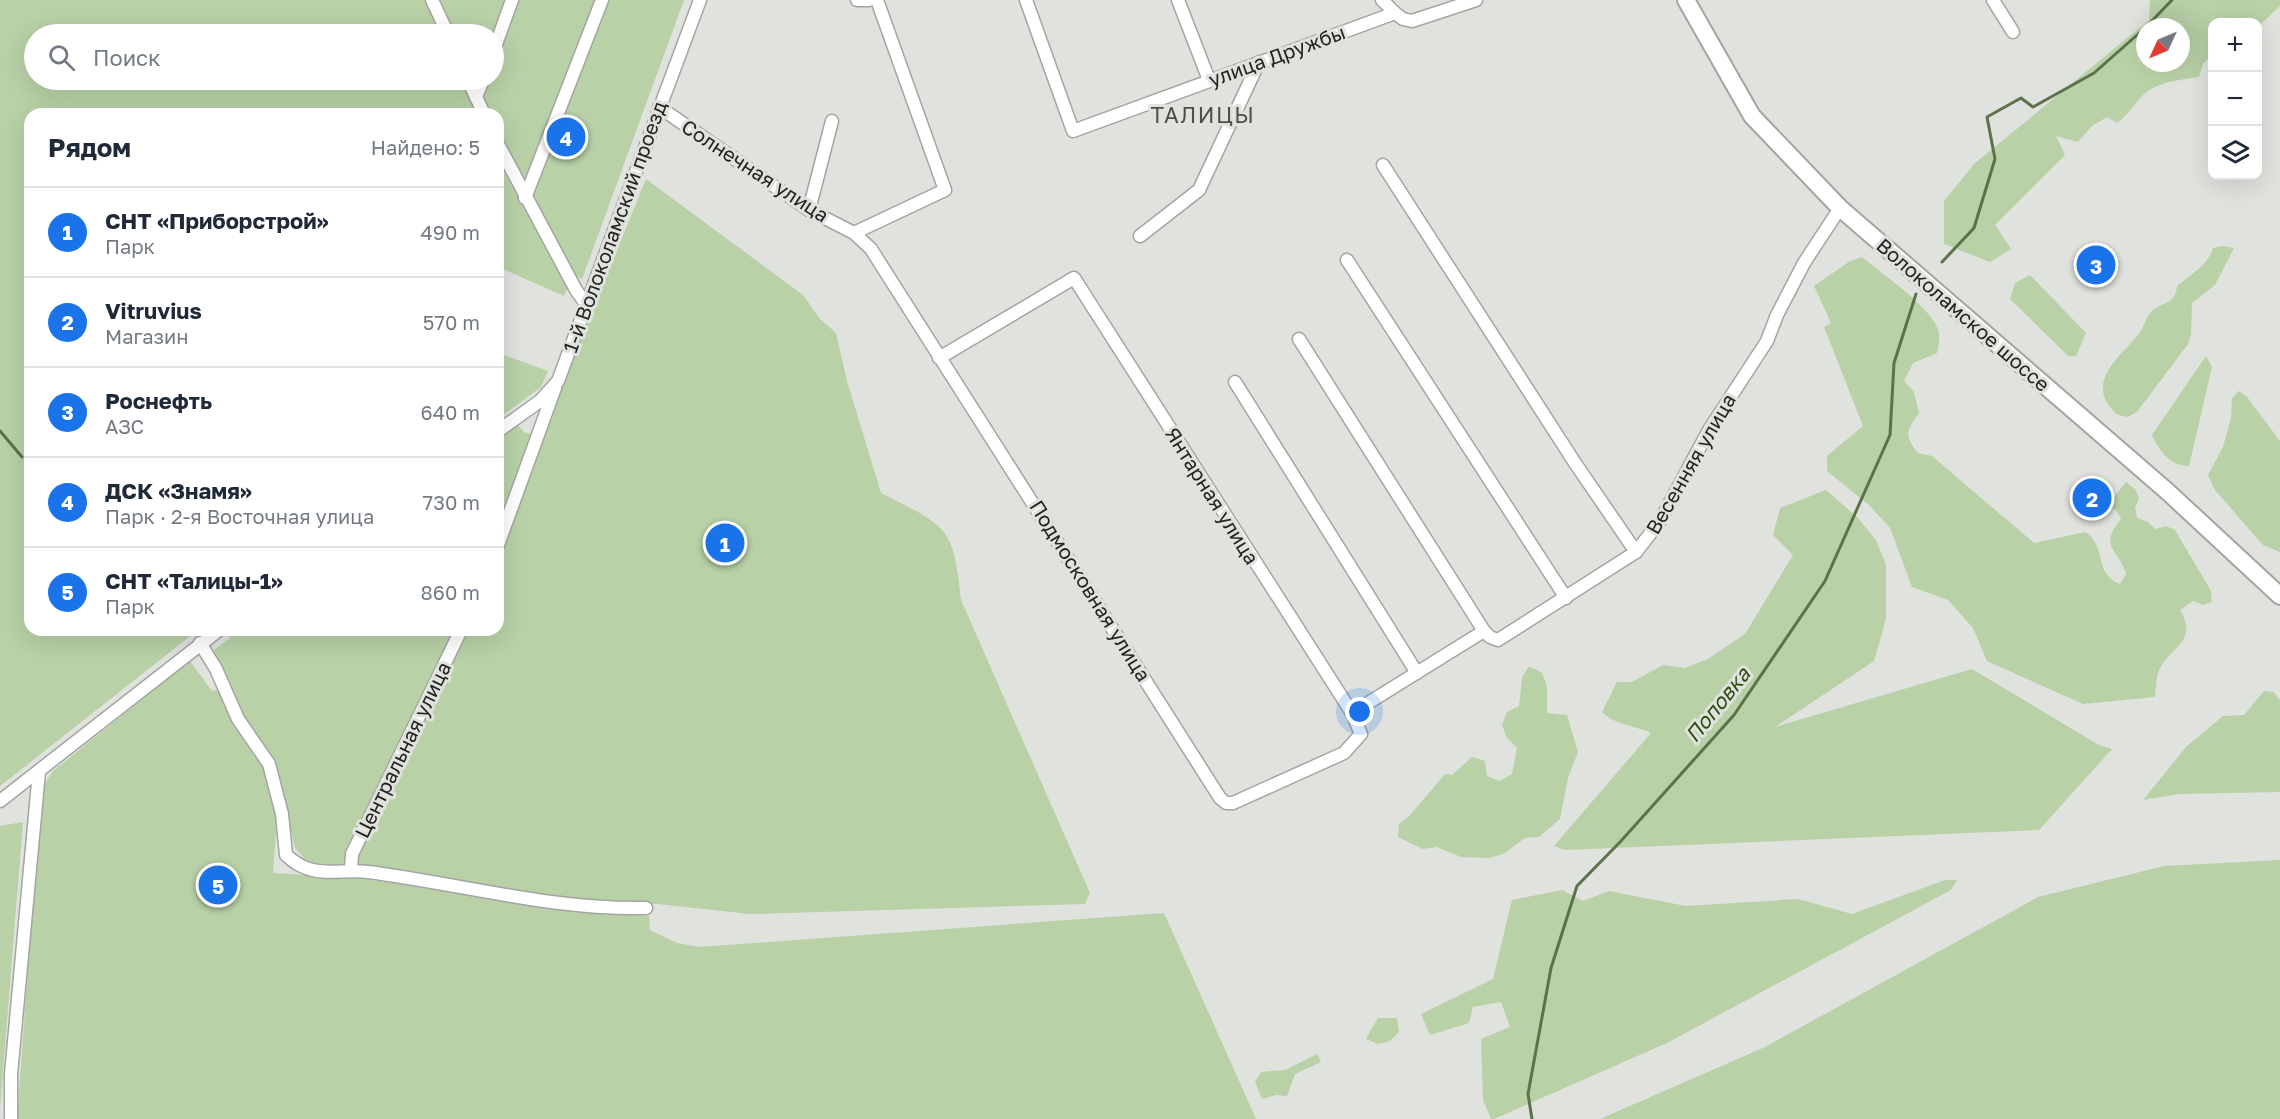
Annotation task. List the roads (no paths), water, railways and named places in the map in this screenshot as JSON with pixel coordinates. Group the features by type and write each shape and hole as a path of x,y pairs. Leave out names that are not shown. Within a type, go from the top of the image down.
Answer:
{"main road":[{"name":"Волоколамское шоссе","path":"1686,0 1752,116 1840,208 2168,492 2280,596"},
{"name":"Волоколамское шоссе","path":"1697,0 1759,109 1846,201 2175,484 2280,582"}],"street":[{"path":"432,0 443,24"},
{"path":"503,24 512,0"},
{"path":"525,198 602,0"},
{"name":"1-й Волоколамский проезд","path":"504,427 540,400 558,381 700,0"},
{"path":"854,233 945,190 867,0"},
{"name":"улица Дружбы","path":"1026,0 1073,131 1259,62 1388,4 1404,20 1412,21 1476,0"},
{"path":"1178,0 1209,80"},
{"path":"1993,0 2013,32"},
{"path":"1140,236 1199,190 1259,62"},
{"path":"473,90 481,108"},
{"path":"476,97 479,90"},
{"name":"Солнечная улица","path":"659,107 809,210 854,233"},
{"path":"809,210 832,121"},
{"path":"504,156 525,198 586,304"},
{"path":"1383,165 1575,463 1636,552"},
{"name":"Весенняя улица","path":"1484,631 1490,637 1498,640 1505,638 1636,552 1660,521 1708,430 1767,341 1777,315 1804,263 1840,208"},
{"name":"Подмосковная улица","path":"854,233 871,249 1226,803 1233,802 1344,753 1361,734 1352,713"},
{"path":"1347,260 1566,598"},
{"name":"Янтарная улица","path":"939,358 1074,278 1352,713"},
{"path":"1299,339 1484,631 1352,713"},
{"path":"504,529 558,381"},
{"path":"1235,382 1417,673"},
{"path":"0,801 210,636"},
{"name":"Центральная улица","path":"351,870 352,854 458,636"},
{"path":"200,643 216,669 238,719 269,764 282,814 286,855 295,863 310,870 351,870 545,902 602,909 646,908"},
{"path":"11,1119 11,1074 39,772"}],"waterway":[{"name":"Поповка","path":"2155,18 2172,0"},
{"name":"Поповка","path":"1942,262 1974,228 1995,159 1987,117 2021,98 2033,107 2094,73 2136,36"},
{"name":"Поповка","path":"1532,1119 1528,1094 1551,968 1577,886 1621,841 1734,715 1825,581 1890,435 1894,363 1916,294"},
{"path":"0,431 22,457"}],"place":[{"name":"ДСК «Знамя»","path":"566,137"},
{"name":"Роснефть","path":"2096,265"},
{"name":"Vitruvius","path":"2092,498"},
{"name":"СНТ «Приборстрой»","path":"725,543"},
{"name":"СНТ «Талицы-1»","path":"218,885"}],"district":[{"name":"ТАЛИЦЫ","path":"1203,115"}]}
